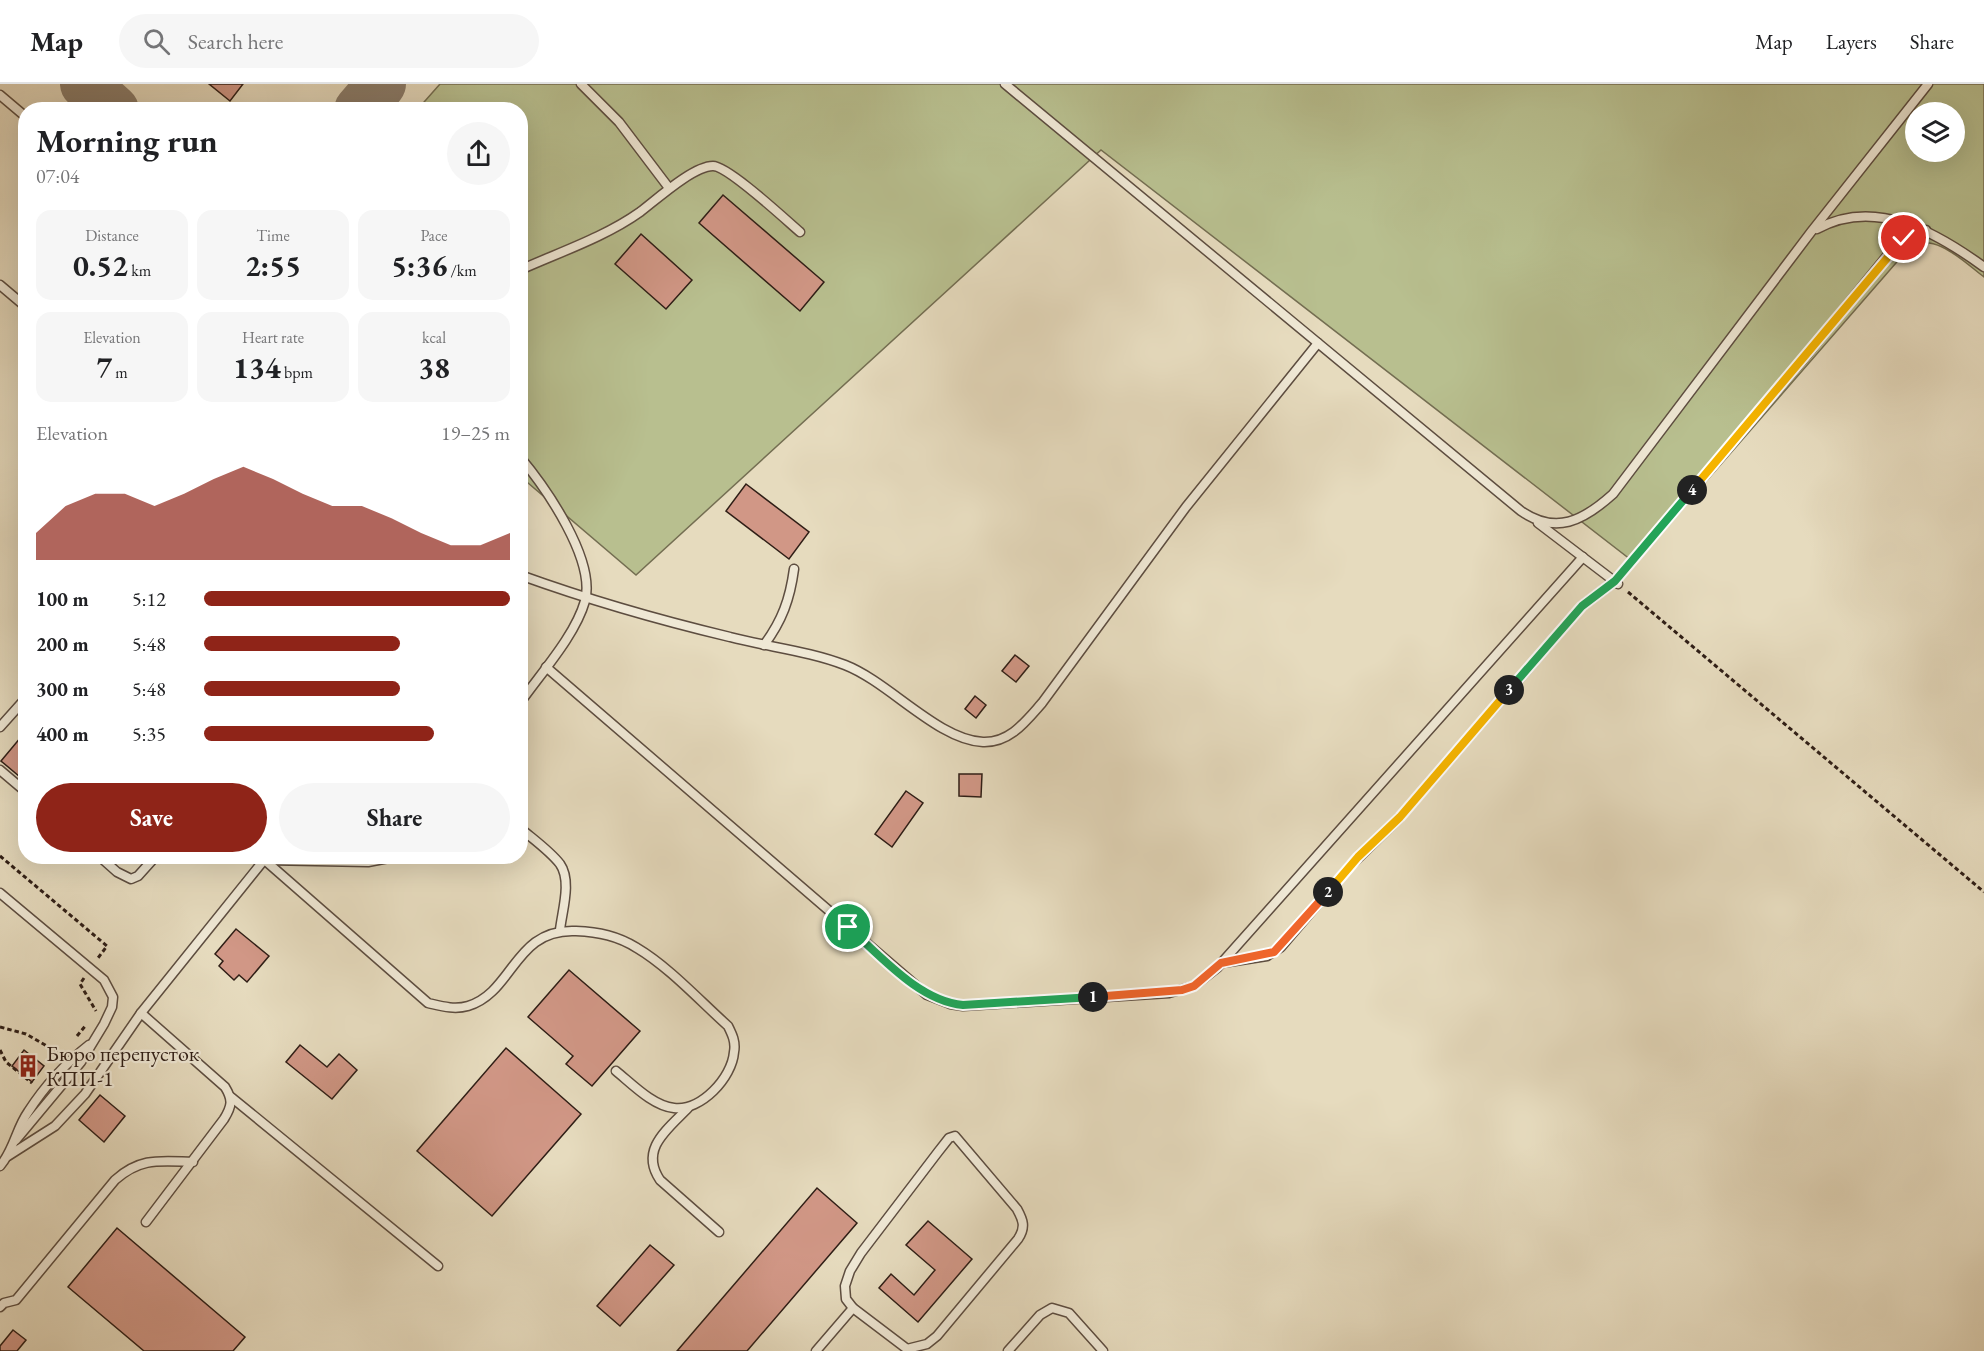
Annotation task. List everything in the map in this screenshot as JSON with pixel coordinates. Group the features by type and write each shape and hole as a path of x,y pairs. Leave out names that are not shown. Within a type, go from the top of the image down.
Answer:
{"lane":[{"path":"581,84 619,122 669,188"},
{"path":"1005,84 1535,520 1617,583"},
{"path":"1535,520 1575,522 1613,495 1811,232 1928,84"},
{"path":"0,95 18,110"},
{"path":"528,266 615,226 639,212 669,188 703,168 713,166 720,168 800,232"},
{"path":"1811,232 1837,219 1854,216 1896,221 1926,230 1953,244 1984,267"},
{"path":"1221,963 1267,956 1281,947 1350,866 1400,817 1582,606 1617,583 1895,246 1904,238 1926,230"},
{"path":"0,285 18,300"},
{"path":"528,578 585,599 822,658 863,673 935,723 968,739 982,742 995,741 1020,727 1042,703 1186,507 1318,343"},
{"path":"528,467 550,496 581,557 585,599 568,635 528,692"},
{"path":"546,667 927,995 963,1005 1169,993 1194,986 1221,963 1583,557"},
{"path":"764,645 784,615 794,569"},
{"path":"0,727 18,707"},
{"path":"0,770 18,785"},
{"path":"528,835 560,864 564,875 560,930"},
{"path":"108,864 131,879 138,876 149,864"},
{"path":"9,1156 56,1126 85,1094 141,1013 257,864"},
{"path":"269,864 428,1003 448,1008 469,1005 486,996 533,944 546,934 560,930 602,933 639,949 728,1026 734,1038 735,1053 730,1069 720,1083 699,1103 688,1108 661,1135 654,1147 653,1171 660,1180 719,1232"},
{"path":"0,893 104,980 113,997 110,1013 81,1062 16,1140 9,1156 0,1167"},
{"path":"141,1013 225,1087 231,1097 438,1266"},
{"path":"616,1071 660,1104 674,1108 688,1108"},
{"path":"146,1222 224,1119 231,1108 231,1097"},
{"path":"955,1136 1017,1209 1024,1224 1021,1234 937,1336 917,1349 903,1347 853,1308 845,1294 850,1271 938,1152 949,1138 955,1136"},
{"path":"0,1307 4,1303 16,1300 115,1180 128,1169 140,1163 154,1161 193,1162"},
{"path":"816,1351 853,1308"},
{"path":"1008,1351 1040,1314 1052,1308 1068,1313 1103,1351"}],"path":[{"path":"1617,583 1984,892"},
{"path":"0,856 107,946 80,984 97,1012"},
{"path":"76,1038 90,1021"},
{"path":"0,1027 26,1034 62,1055"},
{"path":"57,1061 69,1046"},
{"path":"0,1050 6,1062 38,1088"}],"green space":[{"path":"440,84 1984,84 1984,277 1949,250 1939,246 1929,243 1909,248 1635,563 1101,150 636,575 528,483 528,102 424,102"}],"building":[{"path":"209,84 243,84 230,101"},
{"path":"723,195 824,282 800,311 699,223"},
{"path":"641,234 692,280 666,309 615,264"},
{"path":"746,484 809,532 789,559 726,511"},
{"path":"1015,655 1029,666 1016,682 1002,671"},
{"path":"975,696 986,705 976,718 965,709"},
{"path":"18,741 18,775 1,761"},
{"path":"959,774 982,774 981,797 959,796"},
{"path":"906,791 923,803 892,847 875,834"},
{"path":"236,929 269,956 247,982 239,975 234,980 219,966 223,961 215,954"},
{"path":"569,970 640,1031 592,1086 566,1064 573,1056 528,1017"},
{"path":"300,1045 327,1067 339,1054 357,1070 332,1099 286,1062"},
{"path":"506,1048 581,1114 492,1216 417,1151"},
{"name":"Бюро перепусток КПП-1","path":"24,1050 44,1066 32,1082 12,1066"},
{"path":"100,1095 125,1116 104,1142 79,1120"},
{"path":"817,1188 857,1223 747,1351 677,1351"},
{"path":"928,1221 972,1259 918,1322 879,1288 891,1274 914,1295 935,1270 906,1245"},
{"path":"117,1228 245,1337 233,1351 144,1351 68,1287"},
{"path":"650,1245 674,1265 620,1326 597,1306"},
{"path":"13,1330 26,1340 17,1351 0,1351 0,1346"}],"taxiway":[{"path":"85,84 105,102"},
{"path":"366,102 381,84"}],"place":[{"name":"Бюро перепусток КПП-1","path":"28,1066"}],"route":[{"path":"848,927 927,995 950,1004 963,1005 1169,993 1194,986 1221,963 1267,956 1274,952 1281,947 1358,857 1400,817 1582,606 1615,581 1904,238"}]}
